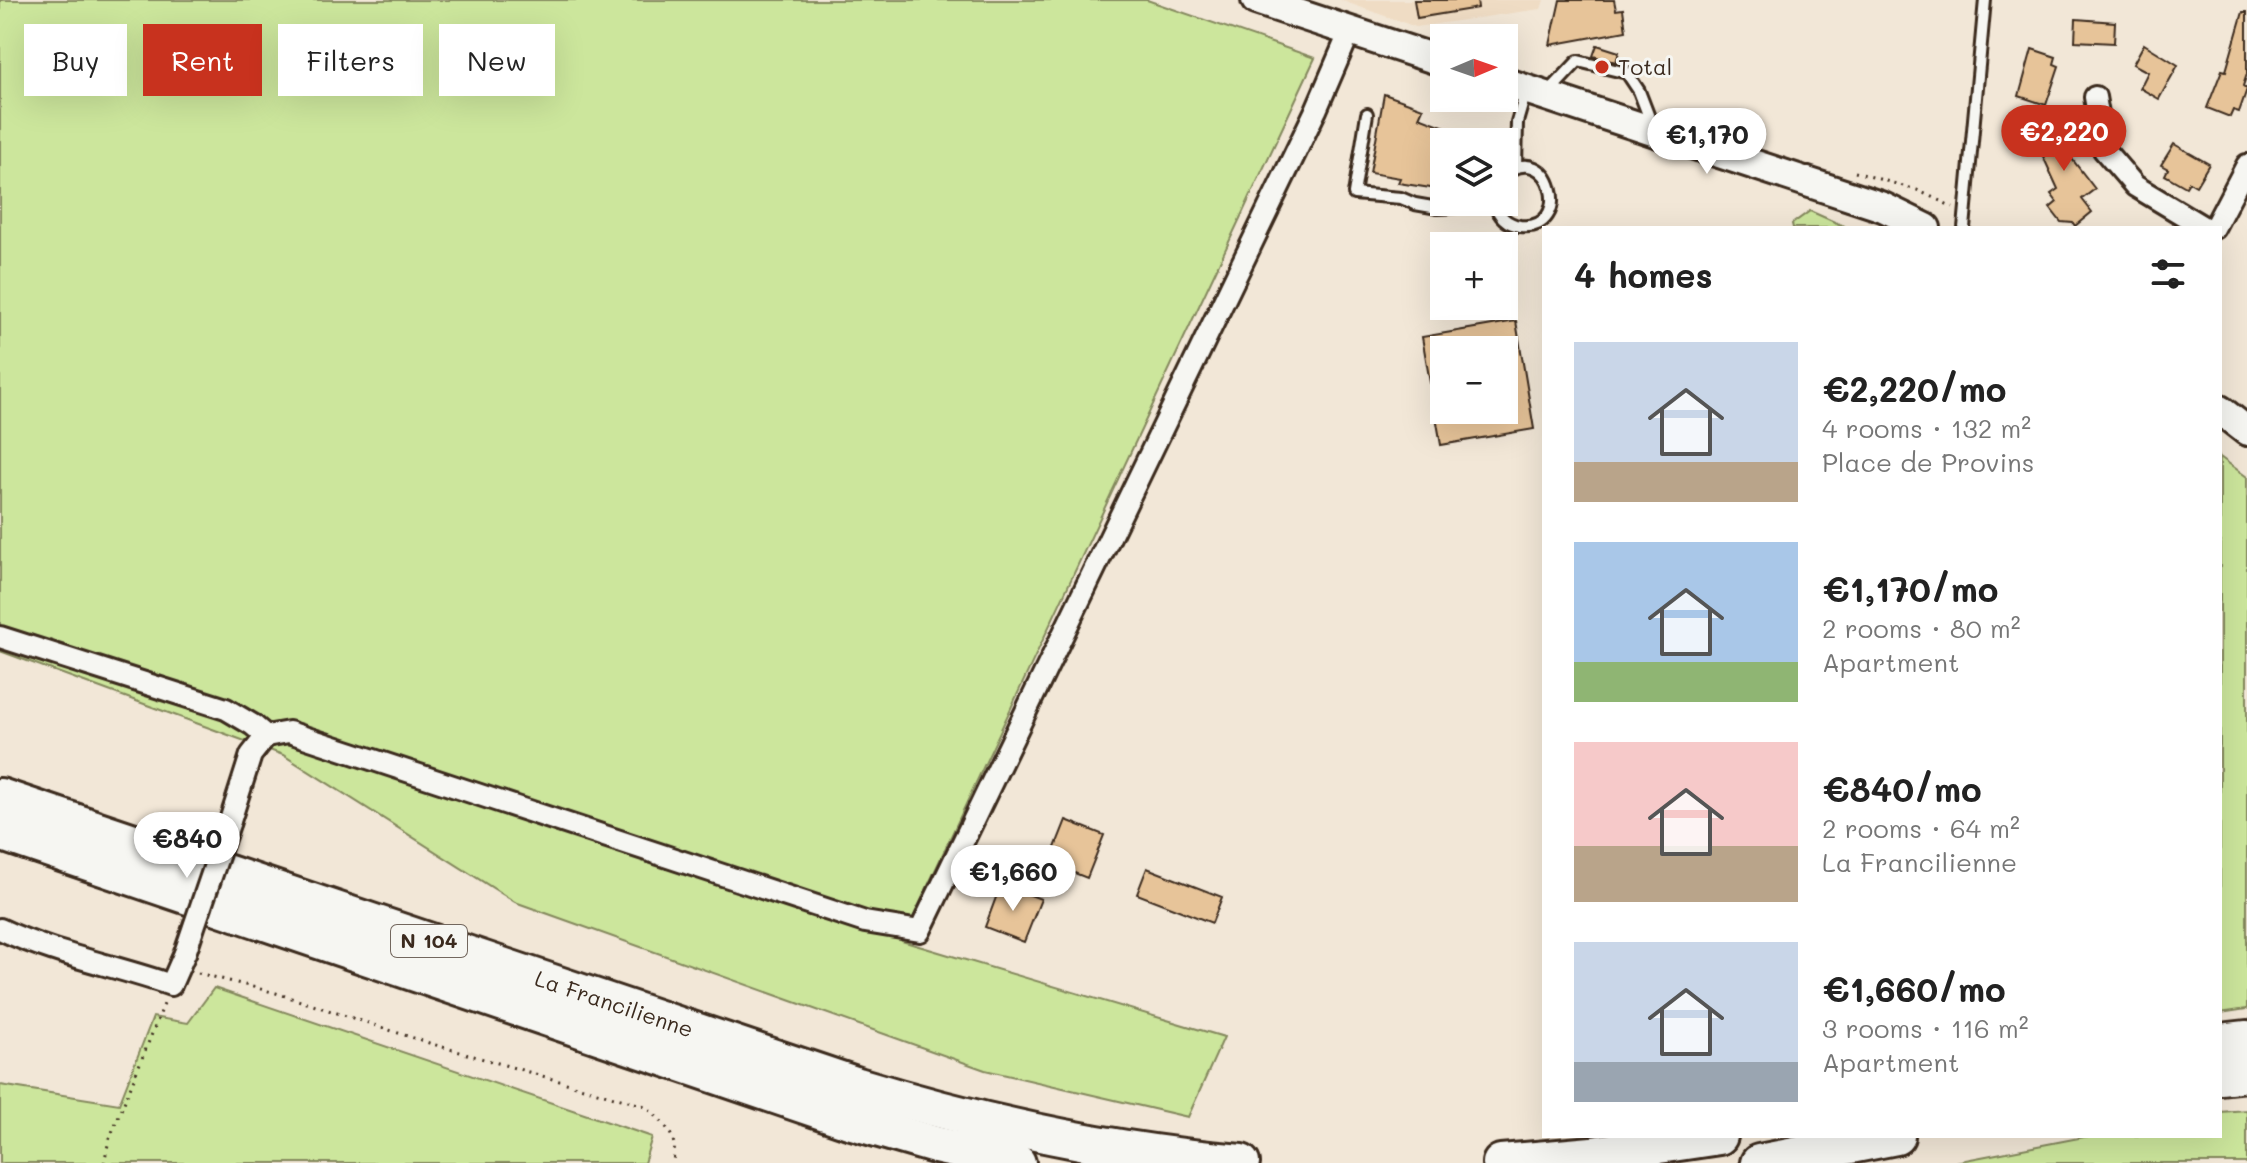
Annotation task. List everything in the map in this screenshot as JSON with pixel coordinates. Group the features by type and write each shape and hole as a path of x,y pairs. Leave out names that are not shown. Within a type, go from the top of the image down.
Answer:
{"highway":[{"name":"La Francilienne","path":"0,797 944,1113 1084,1143 1188,1159 1241,1163"},
{"name":"La Francilienne","path":"0,832 849,1120 935,1145 1017,1163"},
{"path":"2222,1042 2247,1039"},
{"path":"2222,1076 2247,1073"},
{"path":"1501,1163 1592,1155 1706,1138"},
{"path":"1759,1163 1886,1138"}],"street":[{"path":"1256,0 1430,57"},
{"path":"0,929 85,961 140,974 178,968 251,755 266,736 289,732 865,922 920,931 1309,125 1350,31"},
{"path":"1525,89 1883,207 1922,226"},
{"path":"2095,97 2104,150 2135,186 2202,226"},
{"path":"2215,226 2247,165"},
{"path":"2222,412 2247,431"},
{"path":"2222,432 2247,450"},
{"path":"0,637 226,709 266,736"}],"lane":[{"path":"1964,226 1985,0"},
{"path":"1517,128 1525,89 1578,61 1627,73 1639,91 1654,131"},
{"path":"1367,114 1354,194 1401,198 1430,207"},
{"path":"1502,216 1515,225 1534,224 1549,212 1553,193 1544,175 1536,169 1518,167"}],"path":[{"path":"104,1163 109,1140 178,968 276,993 429,1043 645,1106 668,1126 676,1152 672,1163"}],"shaded area":[{"path":"1340,0 1544,0 1541,9 1416,27"}],"green space":[{"path":"0,0 1147,0 1315,58 902,941 1224,1037 1188,1117 985,1070 515,902 283,755 0,651"},
{"path":"1810,211 1844,226 1792,226"},
{"path":"2222,458 2247,477 2247,1009 2222,1013"},
{"path":"214,988 652,1137 644,1163 0,1163 0,1085 119,1104 153,1017 188,1023"},
{"path":"2247,1110 2247,1163 1950,1163 2079,1138 2222,1138 2222,1112"}],"building":[{"path":"1414,0 1477,0 1478,8 1417,18"},
{"path":"1560,0 1614,0 1616,10 1623,9 1626,31 1550,45"},
{"path":"2243,12 2247,12 2247,74 2243,86 2247,89 2239,112 2233,110 2230,117 2207,108 2222,70 2226,71"},
{"path":"2076,19 2115,22 2114,43 2075,41"},
{"path":"2144,44 2178,65 2159,99 2140,88 2148,72 2133,64"},
{"path":"1597,45 1619,52 1616,62 1593,56"},
{"path":"2032,49 2056,57 2054,64 2059,66 2046,105 2019,96"},
{"path":"1384,94 1423,108 1419,117 1448,128 1430,128 1430,188 1398,183 1400,178 1370,173"},
{"path":"2054,120 2058,127 2064,124 2074,147 2066,151 2095,189 2082,199 2092,212 2075,226 2061,222 2050,208 2057,202 2051,194 2058,189 2031,130"},
{"path":"2174,144 2209,164 2196,186 2189,182 2186,187 2165,175 2168,169 2161,165"},
{"path":"1516,321 1534,429 1441,445 1437,424 1518,424 1518,336 1430,336 1430,382 1422,337"},
{"path":"1066,820 1104,835 1087,878 1049,863"},
{"path":"1147,868 1222,897 1212,923 1137,894"},
{"path":"1001,884 1041,899 1024,942 985,927"}],"place":[{"name":"Total","path":"1602,67"}]}
